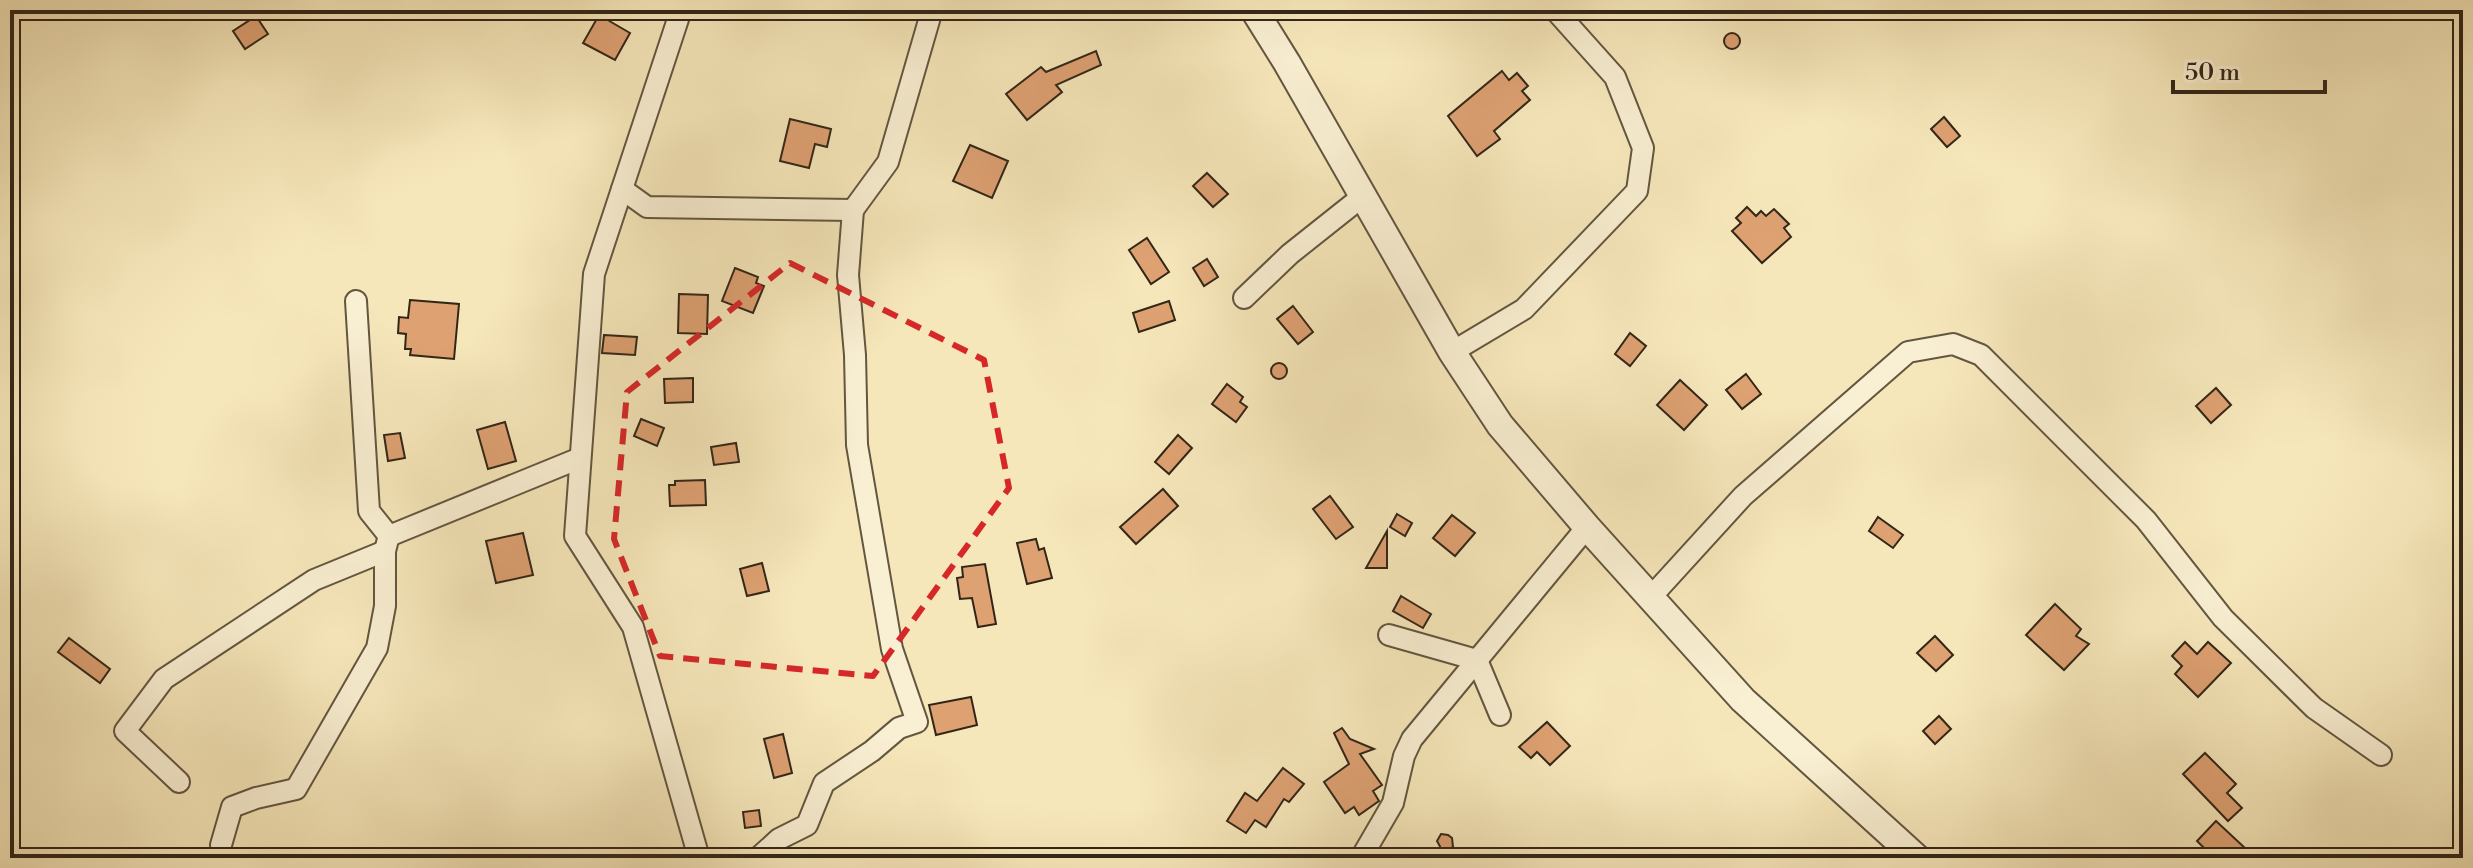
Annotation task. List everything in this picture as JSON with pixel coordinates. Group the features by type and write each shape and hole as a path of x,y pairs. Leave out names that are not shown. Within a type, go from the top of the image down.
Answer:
{"street":[{"path":"681,10 594,274 575,536 633,627 699,858"},
{"path":"758,858 779,839 807,825 824,783 872,751 899,728 917,722 892,649 857,445 855,355 848,275 853,210 888,162 932,10"},
{"path":"1254,10 1452,352 1500,425 1743,700 1917,858"},
{"path":"1452,352 1524,309 1637,191 1643,148 1615,77 1555,10"},
{"path":"622,189 647,207 853,210"},
{"path":"1244,298 1290,254 1363,196"},
{"path":"221,845 232,807 296,789 377,648 385,606 387,543 369,511 356,301"},
{"path":"1650,598 1743,496 1908,352 1953,344 1981,355 2146,520 2223,618 2314,708 2381,755"},
{"path":"179,782 125,731 164,679 314,580 387,543 580,458"},
{"path":"1361,858 1393,803 1404,756 1412,739 1587,527"},
{"path":"1389,635 1477,660"},
{"path":"1477,660 1500,715"}],"highlighted area":[{"path":"790,263 984,360 1009,488 873,676 660,656 614,539 627,392"}],"building":[{"path":"599,15 630,33 615,60 583,43"},
{"path":"256,16 268,34 245,49 233,31"},
{"path":"1729,33 1735,33 1740,41 1738,47 1729,49 1724,44 1724,38"},
{"path":"1096,51 1101,65 1056,85 1062,92 1027,120 1006,94 1041,67 1046,72"},
{"path":"1502,71 1509,80 1517,73 1528,86 1522,91 1530,100 1494,131 1500,139 1477,156 1448,116"},
{"path":"1944,117 1960,136 1947,147 1931,129"},
{"path":"790,119 831,129 827,147 815,144 809,168 780,161"},
{"path":"970,145 1008,161 992,198 953,181"},
{"path":"1207,173 1228,194 1213,207 1193,186"},
{"path":"1747,207 1756,216 1761,211 1766,216 1774,209 1789,224 1784,228 1791,237 1762,263 1732,231 1741,223 1736,218"},
{"path":"1147,238 1169,272 1151,284 1129,250"},
{"path":"1207,259 1218,277 1204,286 1193,268"},
{"path":"735,268 758,277 756,283 764,286 753,313 722,301"},
{"path":"679,294 708,295 707,334 678,333"},
{"path":"410,300 459,304 454,359 410,355 411,349 405,349 406,334 398,333 399,317 408,318"},
{"path":"1169,301 1175,320 1139,332 1133,313"},
{"path":"1293,306 1313,332 1298,344 1277,319"},
{"path":"1630,333 1646,346 1630,366 1615,354"},
{"path":"604,335 637,337 635,355 602,353"},
{"path":"1276,363 1282,363 1287,371 1285,377 1276,379 1271,374 1271,368"},
{"path":"1746,374 1761,394 1742,409 1726,390"},
{"path":"693,378 693,402 665,403 664,379"},
{"path":"1680,380 1707,405 1684,430 1657,405"},
{"path":"1227,384 1243,397 1240,402 1247,407 1236,422 1212,404"},
{"path":"2216,388 2231,405 2211,423 2196,406"},
{"path":"641,419 664,428 657,446 634,436"},
{"path":"505,422 516,461 488,469 477,430"},
{"path":"400,433 405,458 388,461 384,435"},
{"path":"1178,435 1192,448 1169,474 1155,462"},
{"path":"736,443 739,462 714,465 711,447"},
{"path":"705,480 706,505 670,506 669,485 675,485 675,481"},
{"path":"1163,489 1178,506 1136,544 1120,527"},
{"path":"1330,496 1353,527 1336,539 1313,509"},
{"path":"1397,514 1412,523 1405,536 1390,527"},
{"path":"1452,515 1475,533 1455,556 1433,538"},
{"path":"1878,517 1903,535 1893,548 1869,531"},
{"path":"1387,531 1387,568 1366,568"},
{"path":"523,533 533,575 496,583 486,541"},
{"path":"1036,539 1039,550 1044,548 1052,578 1027,584 1017,543"},
{"path":"762,563 769,591 747,596 740,569"},
{"path":"985,564 996,624 978,627 972,598 960,599 957,578 963,577 962,567"},
{"path":"1401,596 1431,614 1423,628 1393,611"},
{"path":"2055,604 2081,629 2076,636 2089,644 2064,670 2026,635"},
{"path":"1935,636 1953,655 1936,671 1917,653"},
{"path":"69,638 110,669 100,683 58,652"},
{"path":"2185,642 2197,654 2208,642 2231,663 2198,697 2175,674 2182,666 2172,656"},
{"path":"971,697 977,725 936,735 929,705"},
{"path":"1939,716 1951,729 1935,744 1923,731"},
{"path":"1547,722 1570,746 1550,765 1537,752 1531,758 1519,747"},
{"path":"1342,728 1350,739 1374,749 1360,754 1382,785 1373,791 1379,801 1359,815 1354,807 1345,813 1324,782 1349,764 1334,733"},
{"path":"783,734 792,773 774,778 764,739"},
{"path":"2205,753 2236,784 2227,793 2242,808 2228,821 2183,774"},
{"path":"1283,768 1304,784 1289,802 1284,799 1266,827 1255,820 1246,833 1227,821 1245,793 1257,801"},
{"path":"759,810 761,826 745,828 743,812"},
{"path":"2216,821 2246,849 2237,858 2214,858 2197,841"},
{"path":"1441,834 1452,838 1453,847 1443,852 1437,841"}]}
